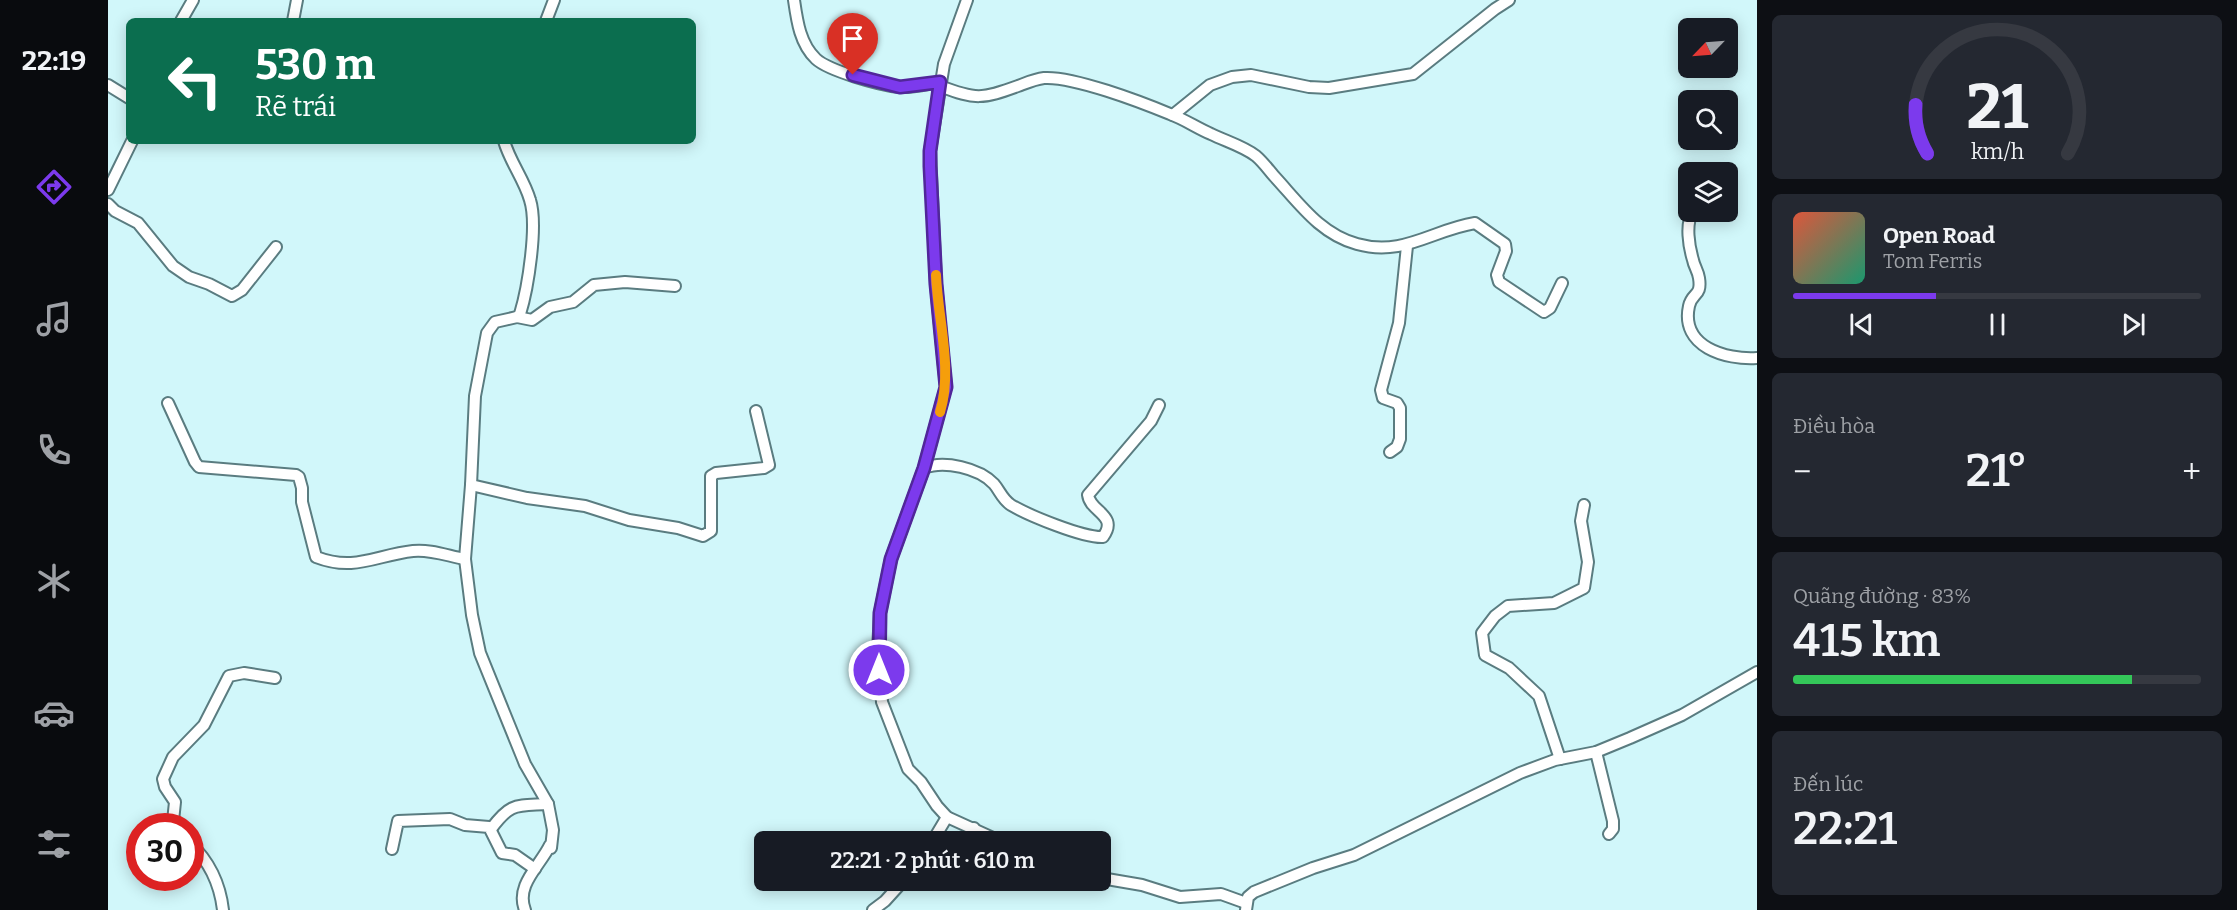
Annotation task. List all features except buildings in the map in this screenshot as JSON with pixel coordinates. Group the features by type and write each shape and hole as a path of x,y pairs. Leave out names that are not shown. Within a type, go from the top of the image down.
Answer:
{"street":[{"path":"183,18 193,0"},
{"path":"294,18 297,0"},
{"path":"547,18 554,0"},
{"path":"794,0 803,42 816,59 828,67 900,87 940,84 969,96 982,97 1034,80 1049,78 1078,83 1173,115 1256,156 1327,232 1357,244 1388,248 1407,246 1426,237 1475,223 1505,244 1506,251 1497,275 1499,282 1544,312 1550,308 1562,283"},
{"path":"967,0 944,64 930,151 936,284 946,387 924,468 891,559 884,590 878,650 880,691 908,769 921,782 947,817 980,831"},
{"path":"1173,115 1210,85 1232,77 1251,75 1309,87 1329,88 1413,74 1509,0"},
{"path":"108,85 126,96"},
{"path":"108,190 131,144"},
{"path":"505,144 524,183 534,214 534,231 523,305 517,317"},
{"path":"108,204 115,211 138,223 173,266 189,277 232,296 242,290 276,247"},
{"path":"1689,222 1689,241 1700,288 1689,303 1688,320 1692,332 1702,345 1720,355 1757,358"},
{"path":"1390,452 1400,439 1400,408 1397,403 1383,399 1381,390 1399,323 1407,246"},
{"path":"525,910 522,893 550,845 551,848 553,830 548,804 525,764 480,653 472,615 465,560 475,396 487,333 495,322 517,317 532,320 550,307 573,302 594,285 625,282 675,286"},
{"path":"168,403 195,462 200,467 299,477 302,502 316,557 336,562 362,563 421,551 465,560"},
{"path":"924,468 937,464 967,470 992,483 1003,498 1013,506 1082,534 1102,537 1106,532 1106,519 1089,500 1090,492 1151,421 1159,405"},
{"path":"471,485 527,498 585,506 628,520 678,528 703,536 711,531 711,476 716,473 764,468 769,465 756,411"},
{"path":"1560,759 1539,696 1509,668 1485,655 1482,633 1495,616 1508,606 1554,603 1584,588 1588,562 1581,521 1584,505"},
{"path":"1111,880 1142,885 1180,897 1221,894 1246,906 1248,897 1254,892 1312,868 1354,855 1520,773 1560,759 1596,752 1682,715 1757,672"},
{"path":"174,813 176,802 165,787 163,779 173,757 204,725 229,676 244,673 275,678"},
{"path":"1596,752 1613,821 1613,830 1610,834"},
{"path":"491,829 502,813 510,808 548,804"},
{"path":"939,831 947,817"},
{"path":"392,849 396,823 400,820 450,819 465,825 491,829"},
{"path":"491,829 502,853 515,855 535,869"},
{"path":"204,857 208,861 220,892 223,910"},
{"path":"873,910 894,891"},
{"path":"885,901 892,910"}],"slow traffic":[{"path":"936,275 946,375 946,387 940,412"}],"route":[{"path":"853,75 900,87 940,82 930,166 936,284 946,387 924,468 891,559 880,613 879,670"}]}
